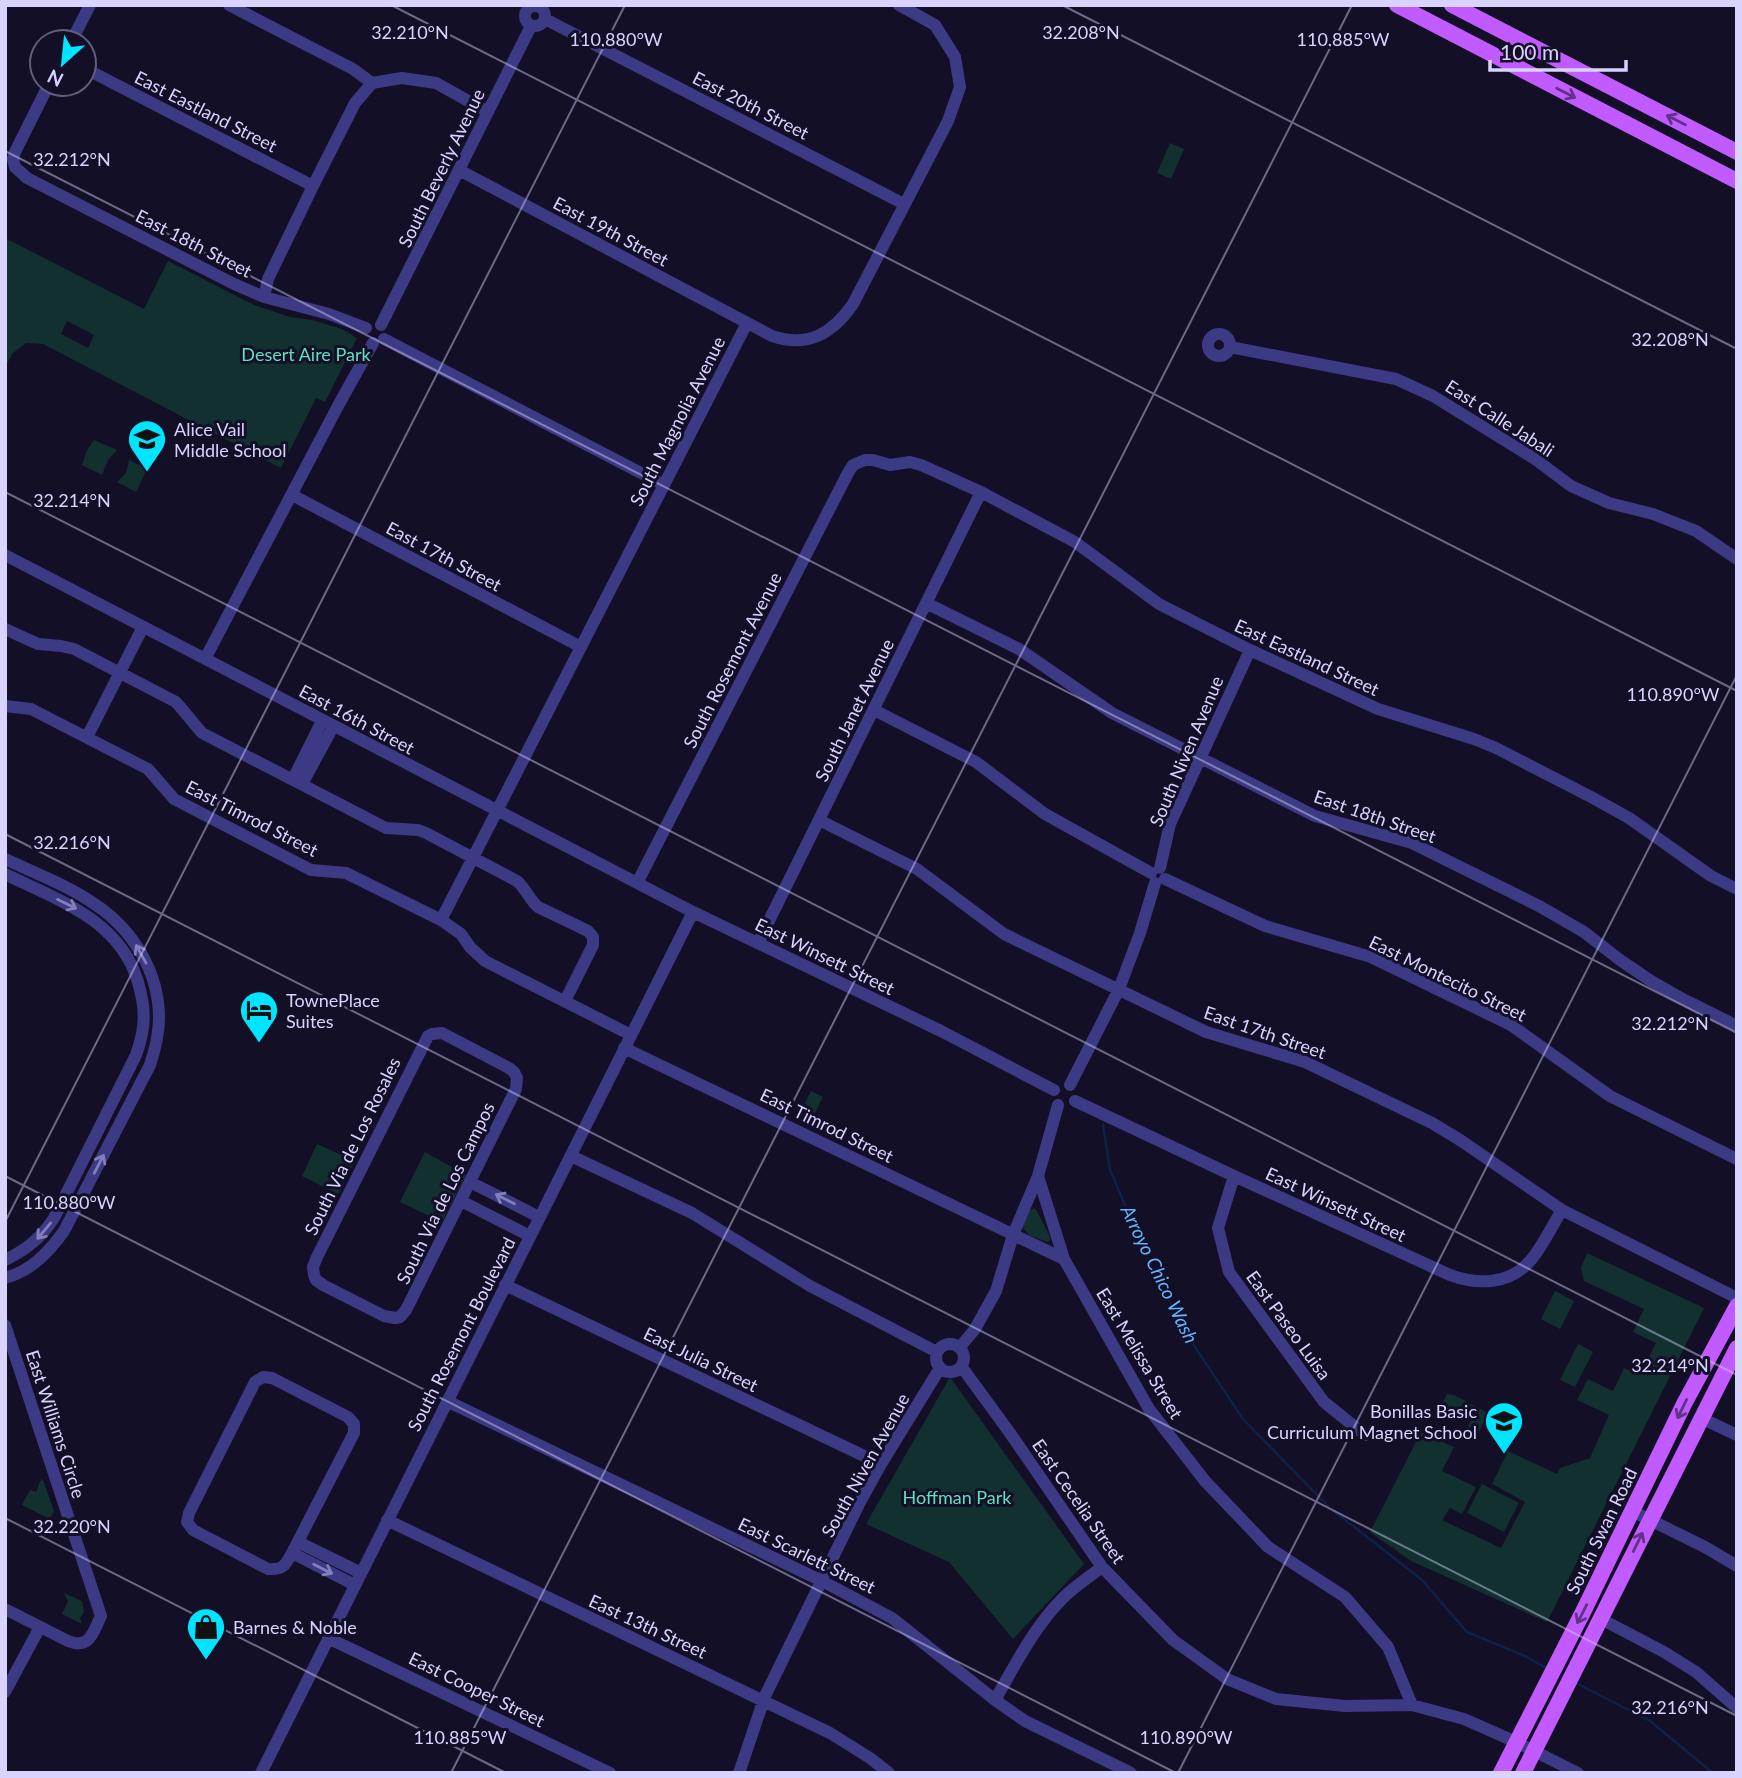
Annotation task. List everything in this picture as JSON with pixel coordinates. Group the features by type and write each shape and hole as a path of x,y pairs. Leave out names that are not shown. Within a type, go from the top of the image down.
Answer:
{"main road":[{"path":"1397,5 1737,181"},
{"path":"1451,5 1737,152"},
{"path":"1476,46 1488,24"},
{"name":"South Swan Road","path":"1501,1773 1684,1404 1737,1306"},
{"path":"1523,1773 1737,1348"}],"street":[{"path":"78,28 90,5"},
{"path":"229,5 353,69 372,83"},
{"name":"South Magnolia Avenue","path":"442,920 747,323 772,336 795,342 812,339 842,320 853,304 948,121 960,87 956,57 935,25 899,5"},
{"path":"532,6 542,10 539,26 531,26 525,20 522,8 532,6"},
{"name":"East 20th Street","path":"542,10 904,204"},
{"name":"South Beverly Avenue","path":"382,325 531,26"},
{"name":"East Eastland Street","path":"98,75 313,187"},
{"path":"264,297 268,279 355,103 372,83 402,78 436,83 488,112"},
{"path":"10,169 15,152 42,98"},
{"name":"East 18th Street","path":"10,169 234,284 264,297 329,314 366,328"},
{"name":"East 19th Street","path":"459,170 747,323"},
{"path":"205,659 338,404 378,341 386,332 382,325 373,323 366,328 366,336 378,341 664,485"},
{"name":"East Calle Jabali","path":"1230,347 1396,379 1433,396 1535,460 1571,486 1609,503 1653,514 1696,531 1737,559"},
{"name":"East Eastland Street","path":"861,457 890,465 911,462 981,492 1075,542 1159,604 1250,650 1378,709 1496,748 1629,818 1711,876 1737,889"},
{"name":"South Rosemont Avenue","path":"637,883 848,472 861,457"},
{"name":"South Janet Avenue","path":"758,943 981,492"},
{"name":"East 17th Street","path":"292,495 581,647"},
{"name":"East 16th Street","path":"5,555 693,912"},
{"name":"East 18th Street","path":"926,603 1018,649 1112,713 1315,816 1412,843 1539,906 1584,932 1651,981 1737,1026"},
{"path":"87,737 143,627"},
{"path":"5,629 38,644 74,649 176,702 202,733 386,828 418,830 517,881 532,902 593,937 593,945 565,1001"},
{"name":"South Niven Avenue","path":"1070,1084 1119,989 1140,933 1170,824 1250,650"},
{"name":"East Timrod Street","path":"5,706 31,709 148,769 174,799 311,870 346,873 442,920 461,934 485,961 631,1035"},
{"name":"East Montecito Street","path":"874,710 976,762 1045,814 1157,876 1265,926 1371,957 1511,1025 1610,1096 1737,1159"},
{"path":"298,782 328,724"},
{"name":"East 17th Street","path":"819,820 917,869 1004,934 1206,1032 1306,1062 1432,1123 1562,1210 1737,1298"},
{"path":"5,859 85,897 107,912 126,931 152,978 159,1019 158,1036 150,1065 64,1231 50,1251 38,1261 5,1278"},
{"path":"5,874 80,911 106,929 130,960 143,998 145,1015 142,1039 136,1055 54,1218 34,1243 5,1260"},
{"name":"East Winsett Street","path":"693,912 941,1031 1054,1090"},
{"name":"South Rosemont Boulevard","path":"261,1773 693,912"},
{"name":"South Via de Los Rosales","path":"396,1322 309,1276 424,1041 430,1032 442,1033 521,1077"},
{"name":"East Timrod Street","path":"624,1048 1013,1235"},
{"name":"South Via de Los Campos","path":"396,1322 406,1310 521,1077"},
{"path":"960,1347 975,1329 996,1291 1013,1235 1038,1176 1058,1105 1053,1097 1054,1090 1060,1084 1070,1084 1075,1089 1075,1101 1069,1106 1058,1105"},
{"name":"East Winsett Street","path":"1075,1101 1234,1177 1469,1282 1496,1281 1513,1275 1531,1261 1562,1210"},
{"path":"571,1156 692,1213 810,1286 937,1352"},
{"name":"East Melissa Street","path":"1038,1176 1064,1259 1149,1409 1205,1480 1268,1547 1345,1597 1388,1647 1412,1705"},
{"name":"East Paseo Luisa","path":"1234,1177 1218,1228 1229,1272 1324,1402 1365,1435"},
{"path":"470,1182 539,1217"},
{"path":"461,1201 530,1236"},
{"path":"1013,1235 1064,1259"},
{"name":"East Julia Street","path":"505,1285 881,1464"},
{"name":"East Williams Circle","path":"5,1325 101,1616 85,1643 73,1643 5,1609"},
{"path":"949,1343 960,1347 964,1357 961,1366 951,1372 940,1368 936,1359 941,1346 949,1343"},
{"name":"East Cecelia Street","path":"961,1366 1102,1567 1173,1640 1227,1679 1276,1699 1345,1706 1412,1705 1464,1719 1534,1751"},
{"name":"South Niven Avenue","path":"739,1773 763,1701 860,1502 940,1368"},
{"path":"263,1377 272,1378 348,1417 354,1424 354,1433 295,1548 286,1565 277,1570 268,1569 193,1530 187,1522 189,1513 256,1382 263,1377"},
{"name":"East Scarlett Street","path":"447,1401 822,1581 892,1618 1025,1721 1131,1773"},
{"path":"1701,1418 1737,1435"},
{"path":"1632,1511 1737,1566"},
{"name":"East 13th Street","path":"387,1520 830,1733 889,1773"},
{"path":"295,1548 358,1579"},
{"path":"995,1700 1031,1638 1063,1597 1102,1567"},
{"path":"1601,1619 1696,1672 1737,1708"},
{"path":"5,1692 40,1627"},
{"name":"East Cooper Street","path":"328,1638 610,1773"},
{"path":"1534,1751 1578,1773"}],"green space":[{"path":"1170,143 1184,149 1171,179 1157,173"},
{"name":"Desert Aire Park","path":"5,238 144,309 168,261 254,305 290,317 342,329 357,338 325,402 316,398 281,468 43,344 26,343 13,353 5,367","holes":["67,321 94,335 88,348 61,334"]},
{"path":"94,440 117,450 108,460 102,475 82,465"},
{"path":"129,460 147,469 136,492 117,482 126,473"},
{"path":"811,1091 823,1097 812,1119 800,1113"},
{"path":"317,1144 355,1161 338,1194 302,1176"},
{"path":"425,1152 466,1175 442,1222 400,1202"},
{"path":"1034,1208 1050,1241 1029,1235 1023,1228 1027,1214"},
{"path":"1587,1253 1704,1308 1547,1622 1411,1561 1370,1532 1421,1432 1454,1447 1442,1471 1476,1487 1462,1514 1450,1508 1442,1520 1501,1548 1525,1502 1492,1484 1508,1451 1557,1474 1560,1468 1590,1458 1609,1415 1577,1400 1588,1379 1613,1391 1624,1368 1640,1375 1656,1343 1633,1332 1644,1309 1584,1281 1581,1268"},
{"path":"1555,1291 1574,1301 1560,1329 1541,1319"},
{"path":"1578,1344 1593,1352 1575,1387 1560,1380"},
{"name":"Hoffman Park","path":"950,1377 1084,1564 1013,1639 949,1562 866,1524"},
{"path":"1447,1394 1488,1413 1479,1432 1468,1427 1472,1418 1454,1409 1450,1418 1438,1412"},
{"path":"43,1480 54,1511 50,1519 22,1505 30,1490 36,1492"},
{"path":"1482,1484 1519,1503 1504,1532 1467,1513"},
{"path":"64,1593 82,1601 82,1624 62,1614 68,1601"}],"waterway":[{"name":"Arroyo Chico Wash","path":"1103,1124 1110,1170 1150,1263 1189,1338 1243,1419 1328,1506"},
{"name":"Arroyo Chico Wash","path":"1334,1511 1422,1580 1467,1632 1525,1656 1548,1669"},
{"name":"Arroyo Chico Wash","path":"1576,1683 1650,1721 1713,1773"}],"place":[{"name":"Alice Vail Middle School","path":"147,473"},
{"name":"TownePlace Suites","path":"259,1044"},
{"name":"Bonillas Basic Curriculum Magnet School","path":"1504,1455"},
{"name":"Barnes & Noble","path":"206,1661"}]}
